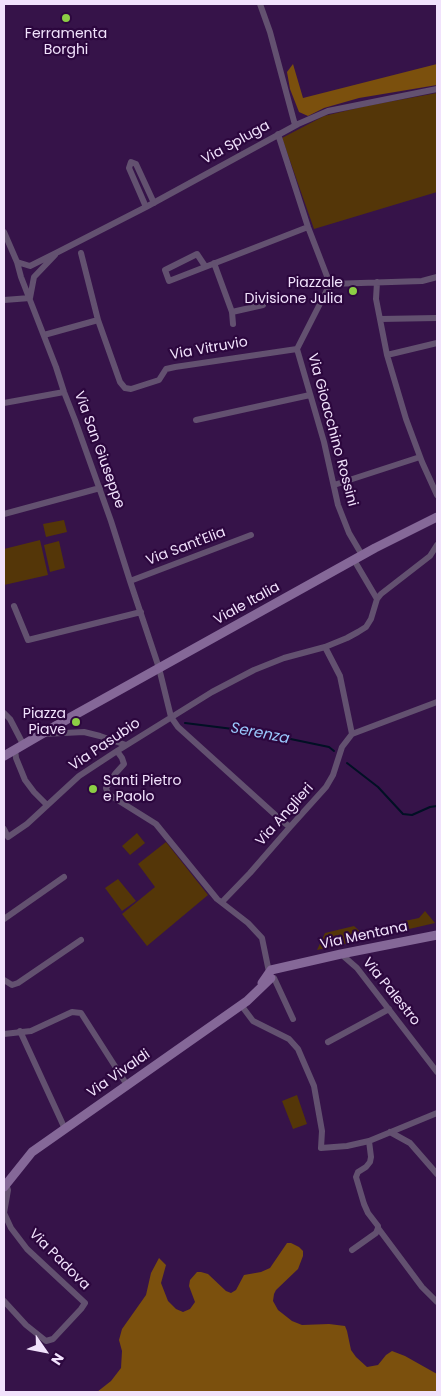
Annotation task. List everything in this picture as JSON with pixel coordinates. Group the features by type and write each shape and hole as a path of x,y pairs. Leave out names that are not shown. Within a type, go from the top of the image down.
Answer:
{"street":[{"path":"260,4 270,32 295,125"},
{"name":"Via Spluga","path":"17,262 30,266 154,203 295,125 328,111 437,89"},
{"path":"278,134 308,227 330,284 422,281 437,277"},
{"path":"146,207 129,168 131,162 136,164 154,203"},
{"path":"206,266 197,254 166,270 169,281 308,227"},
{"name":"Via San Giuseppe","path":"4,232 17,262 100,488 159,668 171,717"},
{"name":"Via Spluga","path":"34,277 58,252"},
{"name":"Via Vitruvio","path":"80,253 98,320 120,382 125,388 131,389 159,380 166,369 297,348"},
{"path":"214,263 232,312 233,324"},
{"path":"4,300 30,298 34,277 21,277"},
{"path":"377,282 376,299 387,355 406,419 437,495"},
{"name":"Via Gioacchino Rossini","path":"330,284 297,348 324,442 338,505 377,599"},
{"path":"232,312 263,305"},
{"path":"380,319 437,318"},
{"path":"44,335 98,320"},
{"path":"387,355 437,343"},
{"path":"4,403 64,392"},
{"path":"196,420 310,395"},
{"path":"334,485 420,457"},
{"path":"4,514 100,488"},
{"name":"Viale Italia","path":"41,734 358,557 437,517"},
{"name":"Via Sant'Elia","path":"130,581 251,535"},
{"path":"377,599 430,556 437,545"},
{"name":"Via Pasubio","path":"4,829 8,837 27,824 79,776 212,692 254,670 284,658 325,647 347,638 366,627 371,619 377,599"},
{"path":"14,606 28,640 140,612"},
{"path":"325,647 340,676 352,734 437,702"},
{"path":"4,713 10,719 19,746 16,758 25,780 47,806"},
{"path":"171,717 178,727 290,827"},
{"path":"4,756 41,734 84,732 126,745"},
{"name":"Via Anglieri","path":"222,902 326,787 333,775 342,747 352,734"},
{"path":"117,751 124,764 106,788 108,794 156,824 216,898 248,923 262,938 266,961 293,1019"},
{"path":"4,919 64,877"},
{"name":"Via Mentana","path":"272,974 297,965 341,954 437,935"},
{"path":"4,980 12,985 18,983 81,940"},
{"name":"Via Palestro","path":"341,954 357,968 437,1072"},
{"name":"Via Vivaldi","path":"5,1185 32,1152 241,1005 257,992 272,974"},
{"path":"241,1005 253,1021 289,1039 298,1049 314,1086 322,1131 321,1148 347,1146 369,1141 437,1113"},
{"path":"328,1042 388,1008"},
{"path":"4,1034 31,1031 72,1012 81,1013 127,1086"},
{"path":"20,1031 64,1129"},
{"path":"390,1132 410,1143 437,1174"},
{"path":"369,1141 370,1162 358,1172 356,1177 364,1204 378,1228 422,1287 437,1302"},
{"name":"Via Padova","path":"4,1301 26,1325 46,1341 53,1339 84,1303 26,1249 11,1228 4,1213 8,1190 5,1185"},
{"path":"352,1250 376,1233 378,1228"}],"shaded area":[{"path":"293,64 303,98 437,64 437,85 359,98 324,108 308,116 299,112 290,89 287,72"},
{"path":"437,93 437,192 314,229 282,138 324,116"},
{"path":"64,520 67,532 46,537 43,524"},
{"path":"40,540 48,575 4,585 4,549"},
{"path":"59,541 65,568 50,572 44,545"},
{"path":"137,833 145,843 130,855 122,846"},
{"path":"166,842 208,895 147,946 122,914 155,887 138,864"},
{"path":"118,879 136,901 122,911 105,888"},
{"path":"425,911 435,923 392,933 400,922 419,918"},
{"path":"354,926 368,939 317,950 325,933"},
{"path":"297,1095 307,1124 293,1129 282,1101"},
{"path":"287,1243 299,1247 303,1251 303,1256 298,1269 274,1294 273,1301 278,1310 292,1321 302,1325 329,1324 345,1326 351,1350 367,1367 378,1365 392,1351 405,1356 437,1374 437,1392 97,1392 111,1381 121,1368 122,1351 119,1340 122,1329 146,1295 151,1273 159,1258 166,1265 161,1283 168,1301 176,1309 183,1312 190,1309 195,1302 189,1286 190,1280 197,1272 208,1274 226,1291 231,1293 236,1290 244,1275 261,1272 270,1268"}],"waterway":[{"name":"Serenza","path":"185,723 257,732 329,747 334,751"},
{"name":"Serenza","path":"347,763 378,787 403,814 412,815 437,806"}],"place":[{"name":"Ferramenta Borghi","path":"66,18"},
{"name":"Piazzale Divisione Julia","path":"353,291"},
{"name":"Piazza Piave","path":"76,722"},
{"name":"Santi Pietro e Paolo","path":"93,789"}]}
